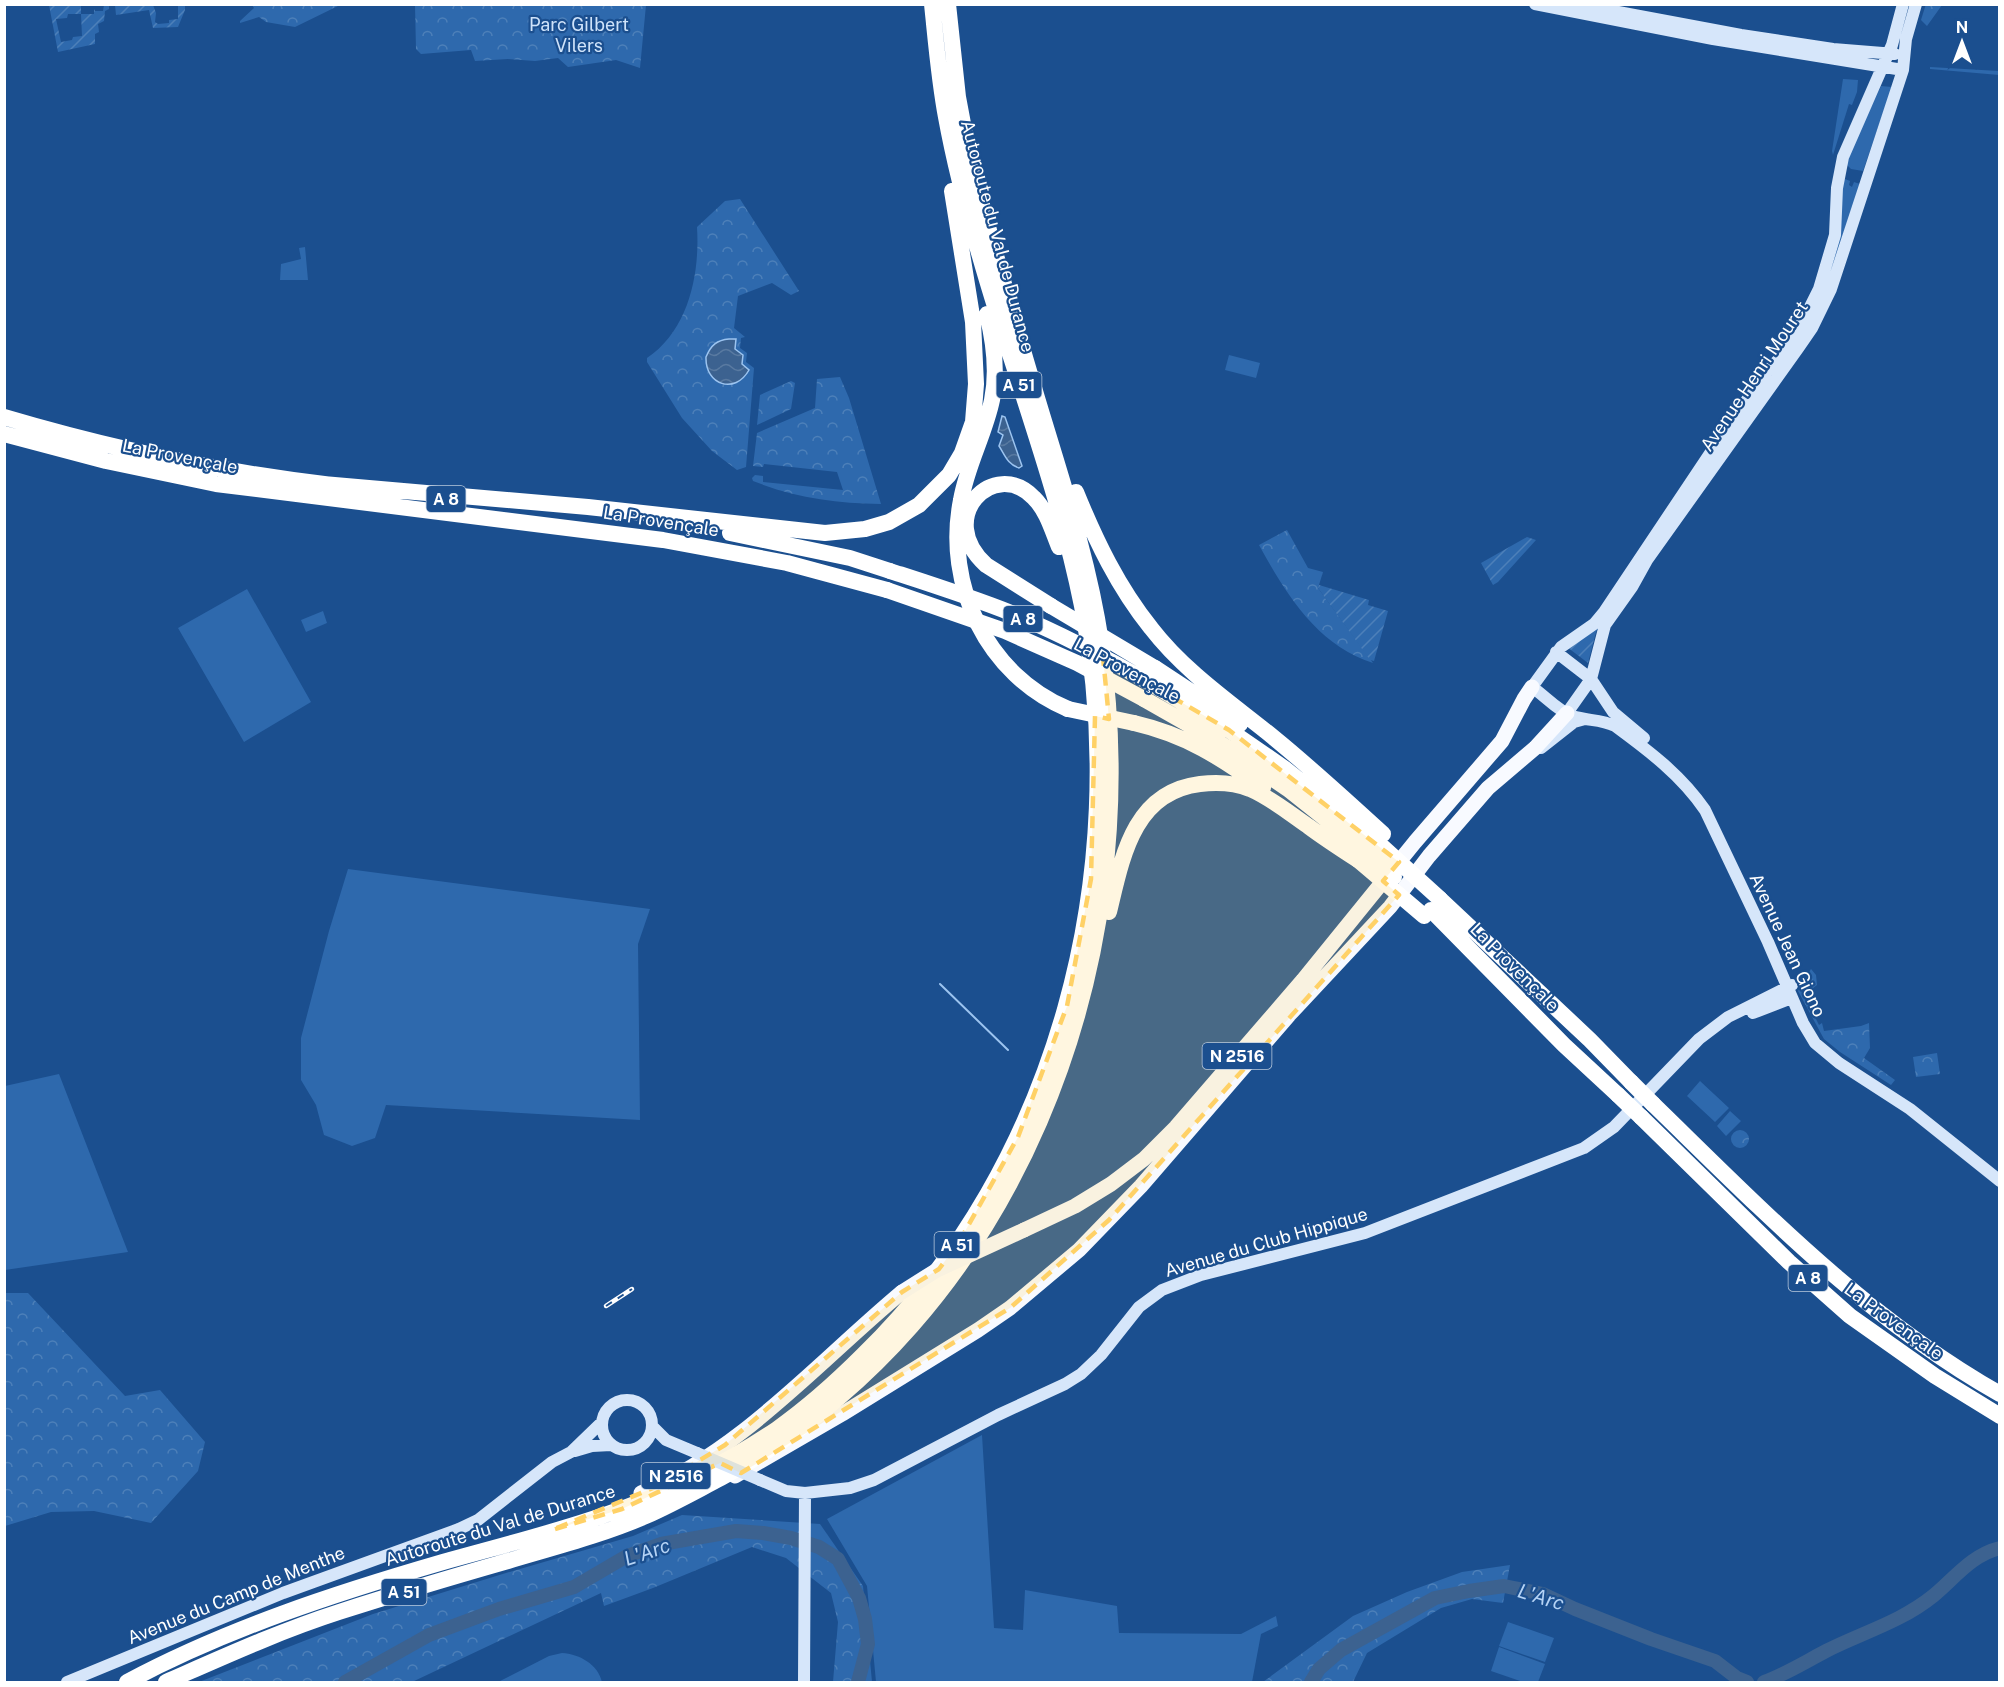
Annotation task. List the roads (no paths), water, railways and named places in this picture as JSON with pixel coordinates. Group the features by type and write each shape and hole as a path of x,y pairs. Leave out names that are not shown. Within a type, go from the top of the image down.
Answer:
{"highway":[{"path":"323,484 577,506 814,532 846,533 889,522 907,513 932,494 955,466 970,434 976,395 973,322 955,207 936,110 925,4"},
{"name":"Autoroute du Val de Durance","path":"127,1683 150,1670 228,1636 313,1604 382,1580 622,1509 677,1486 740,1452 778,1428 812,1402 878,1341 929,1282 959,1242 988,1195 1018,1137 1054,1048 1067,1006 1079,953 1091,879 1095,835 1097,766 1094,689 1075,573 1060,515 996,311 970,219 945,115 932,4"},
{"name":"Autoroute du Val de Durance","path":"166,1683 236,1651 333,1614 579,1540 648,1515 723,1477 804,1425 871,1368 912,1325 958,1268 1007,1192 1039,1125 1066,1053 1086,980 1100,910 1109,820 1109,731 1102,650 1087,569 970,161 958,97 948,4"},
{"path":"955,207 985,306 993,341 995,367 992,399 967,473 958,517 957,543 963,584 974,616 989,646 998,658 1035,691 1068,709 1172,733 1210,752 1313,824 1371,846"},
{"path":"1019,337 1090,527 1104,557 1152,630 1188,668 1302,761 1371,846 1435,904"},
{"name":"La Provençale","path":"4,417 130,451 216,468 323,484 710,529 850,558 961,594 1013,614 1152,675 1284,768 1371,846"},
{"name":"La Provençale","path":"4,434 106,461 216,484 663,540 787,563 886,590 1005,631 1077,663 1209,736 1371,846"},
{"path":"1097,766 1076,606 1048,518 1033,496 1020,488 1000,485 977,495 968,509 965,525 969,544 986,566 1052,606 1152,675"},
{"name":"N 2516","path":"552,1530 653,1488 701,1463 785,1397 902,1292 954,1261 1075,1206 1102,1190 1144,1159 1176,1127 1303,980 1502,741 1532,687"},
{"name":"N 2516","path":"648,1515 721,1483 801,1438 978,1330 1047,1278 1079,1250 1141,1186 1289,1015 1389,906 1488,788 1535,748 1567,714"},
{"path":"1066,1053 1092,980 1128,842 1148,810 1177,790 1196,784 1241,786 1371,846 1435,904"},
{"name":"La Provençale","path":"1435,904 1590,1040 1784,1231 1860,1298 1968,1376 2000,1392"},
{"name":"La Provençale","path":"1435,904 1564,1045 1789,1262 1850,1316 1935,1376 1998,1415"}],"main road":[{"path":"1534,4 1725,41 1903,70"},
{"path":"1576,4 1741,35 1833,49 1904,54"},
{"name":"Avenue Henri Mouret","path":"1532,687 1561,647 1594,624 1604,612 1719,440 1767,371 1778,360 1807,313 1825,272 1835,235 1837,188 1843,157 1883,66 1903,4"},
{"name":"Avenue Henri Mouret","path":"1592,679 1605,625 1647,561 1799,347 1821,310 1844,252 1903,70 1904,54 1916,4"},
{"name":"Avenue Jean Giono","path":"1557,652 1592,679 1616,715 1674,761 1712,806 1764,916 1803,1023 1815,1043 1910,1100 2000,1171"},
{"path":"1532,687 1567,714 1592,679"},
{"name":"Avenue Jean Giono","path":"1567,714 1607,722 1615,726 1667,766 1695,795 1705,810 1755,912 1792,995 1821,1039 1854,1068 1910,1109 2000,1181"},
{"name":"N 2516","path":"1521,760 1544,746 1574,722 1585,719"},
{"name":"Avenue du Club Hippique","path":"1738,1012 1748,1015 1792,995"},
{"name":"Avenue du Club Hippique","path":"652,1426 666,1440 805,1498 874,1480 998,1415 1065,1384 1094,1362 1139,1307 1162,1290 1201,1275 1365,1233 1584,1148 1614,1127 1699,1039 1728,1017 1792,995"},
{"path":"641,1446 647,1441 652,1426 650,1415 644,1406 629,1400 611,1405 603,1414 601,1423 602,1433 611,1445 622,1450 635,1449 666,1440"},
{"name":"Avenue du Camp de Menthe","path":"67,1683 283,1593 459,1529 485,1515 540,1471 571,1452 601,1423"},
{"name":"Avenue du Camp de Menthe","path":"571,1452 592,1446 611,1445"},
{"path":"804,1683 805,1498"}],"water":[{"path":"736,339 735,349 743,355 742,364 749,370 743,378 729,384 715,380 707,367 706,357 715,344"},
{"path":"1002,416 1005,417 1022,466 1019,468 1009,462 999,446 1003,435 998,432"}],"waterway":[{"path":"940,984 1008,1050"},
{"name":"L'Arc","path":"345,1682 429,1635 499,1609 574,1587 627,1556 661,1544 736,1531 791,1538 819,1547 838,1559 859,1598 865,1619 868,1644 858,1682"},
{"name":"L'Arc","path":"1764,1682 1908,1613 1933,1596 1980,1556 2000,1548"},
{"name":"L'Arc","path":"1311,1682 1319,1669 1341,1650 1435,1598 1504,1586 1543,1594 1651,1639 1715,1661 1737,1678 1747,1682"}],"railway":[{"path":"606,1306 632,1289"}],"park label":[{"name":"Parc Gilbert Vilers","path":"579,34"}]}
